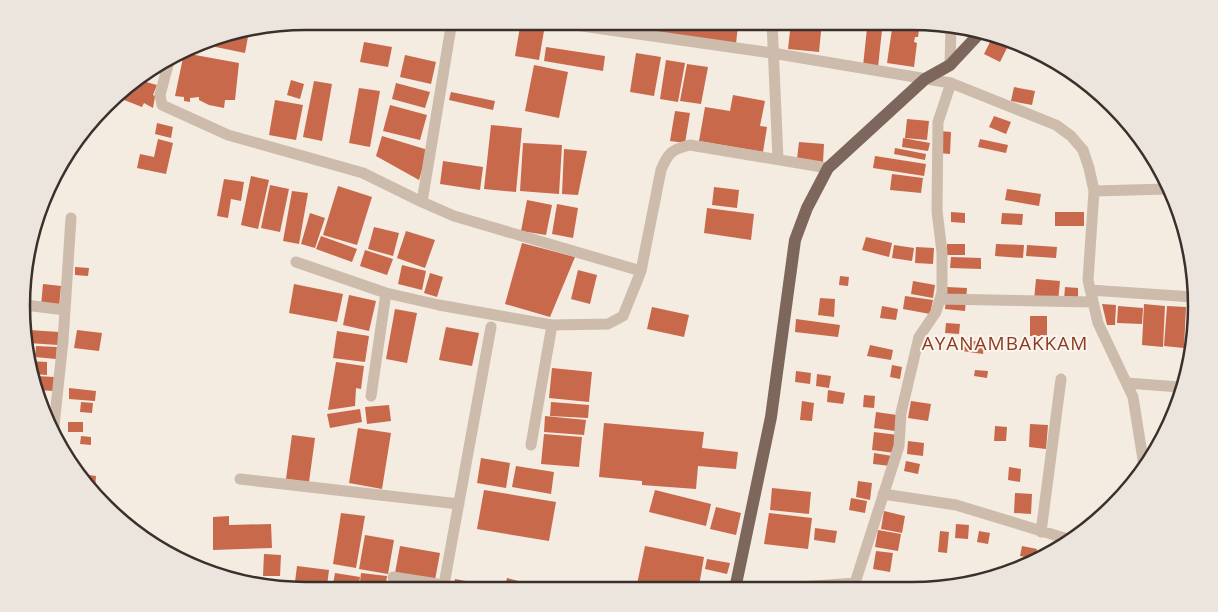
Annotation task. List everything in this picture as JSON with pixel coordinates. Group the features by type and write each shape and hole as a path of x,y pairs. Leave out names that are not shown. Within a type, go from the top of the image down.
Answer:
{"main road":[{"path":"736,582 771,418 795,240 807,208 828,168 925,80 950,64 976,37"}],"street":[{"path":"422,202 451,30"},
{"path":"610,30 772,53 951,83 1056,125 1071,136 1083,150 1094,191 1088,280 1090,290 1098,323 1133,397 1143,457"},
{"path":"770,30 778,159"},
{"path":"950,64 951,32"},
{"path":"167,67 160,95 162,105 228,135 363,173 454,216 641,271"},
{"path":"856,582 899,446 901,413 919,338 936,312 942,292 942,252 938,211 938,122 951,83"},
{"path":"296,262 386,293 439,305 552,325 608,324 623,316 641,271 661,170 667,155 679,148 690,145 828,168"},
{"path":"1094,191 1162,189"},
{"path":"54,420 65,310 71,218"},
{"path":"1090,290 1187,297"},
{"path":"371,396 386,293"},
{"path":"940,299 1093,302"},
{"path":"30,306 65,310"},
{"path":"531,445 552,325"},
{"path":"444,582 491,327"},
{"path":"1041,532 1061,379"},
{"path":"1127,383 1176,387"},
{"path":"240,479 459,504"},
{"path":"883,494 956,506 1061,537"},
{"path":"393,577 418,582"}],"building":[{"path":"519,30 544,30 539,60 515,56"},
{"path":"652,30 737,30 736,44 652,35"},
{"path":"790,30 821,30 819,52 788,49"},
{"path":"867,30 882,30 878,67 863,66"},
{"path":"892,30 919,30 918,37 915,37 914,42 917,43 914,67 887,63"},
{"path":"248,36 245,53 213,46"},
{"path":"990,41 1007,48 1000,62 984,54"},
{"path":"364,42 392,47 388,67 360,62"},
{"path":"546,47 605,56 603,71 544,61"},
{"path":"636,53 661,57 654,96 630,92"},
{"path":"192,54 239,63 235,100 225,100 224,108 209,105 199,100 199,97 190,98 190,102 184,101 184,97 175,96 184,58"},
{"path":"405,55 436,62 431,84 400,77"},
{"path":"666,60 685,63 678,102 660,99"},
{"path":"687,64 708,67 701,104 680,101"},
{"path":"534,65 568,72 559,118 525,111"},
{"path":"291,80 304,84 300,99 287,95"},
{"path":"314,81 332,84 322,141 303,137"},
{"path":"146,82 157,85 153,95 155,96 153,108 144,103 142,107 123,99"},
{"path":"396,83 430,92 425,108 392,99"},
{"path":"1014,87 1035,91 1032,105 1011,101"},
{"path":"359,88 380,91 370,147 349,143"},
{"path":"451,92 495,101 493,110 449,100"},
{"path":"733,95 765,101 760,126 767,127 763,152 699,141 705,107 730,111"},
{"path":"275,100 303,105 296,140 269,135"},
{"path":"390,105 427,115 420,140 383,131"},
{"path":"675,111 690,113 685,143 670,141"},
{"path":"994,116 1011,122 1006,134 989,127"},
{"path":"907,119 929,121 927,140 905,138"},
{"path":"157,123 173,127 171,138 155,134"},
{"path":"491,125 522,128 516,192 484,189"},
{"path":"939,131 951,132 950,154 938,153"},
{"path":"382,136 428,150 419,180 376,156"},
{"path":"903,138 930,143 928,151 902,147"},
{"path":"158,139 173,143 166,174 137,168 140,154 154,157"},
{"path":"980,139 1008,145 1006,153 978,147"},
{"path":"799,142 824,144 823,162 797,159"},
{"path":"523,143 562,145 559,194 520,191"},
{"path":"895,148 926,154 925,160 894,154"},
{"path":"564,149 587,151 578,195 562,194"},
{"path":"875,156 926,164 924,176 873,168"},
{"path":"443,161 483,167 480,190 440,184"},
{"path":"892,174 923,178 921,193 890,190"},
{"path":"251,176 269,180 258,229 241,225"},
{"path":"224,179 244,182 241,201 231,199 228,218 217,216"},
{"path":"270,185 289,189 280,232 261,228"},
{"path":"338,186 372,197 357,245 323,235"},
{"path":"714,187 739,190 737,208 712,205"},
{"path":"1007,189 1041,194 1039,206 1005,200"},
{"path":"292,191 308,193 299,244 283,241"},
{"path":"527,200 552,205 546,235 521,231"},
{"path":"557,204 578,208 573,238 552,234"},
{"path":"707,208 754,214 751,240 704,233"},
{"path":"951,212 965,213 965,223 951,222"},
{"path":"1055,212 1084,212 1084,226 1055,226"},
{"path":"310,213 325,218 315,248 301,244"},
{"path":"1002,213 1023,214 1022,225 1001,224"},
{"path":"374,227 399,233 393,256 368,249"},
{"path":"406,231 435,240 425,268 397,258"},
{"path":"321,236 357,249 352,262 316,249"},
{"path":"866,237 892,243 889,257 862,250"},
{"path":"522,243 575,257 550,317 505,304"},
{"path":"947,244 965,244 965,255 947,255"},
{"path":"996,244 1024,245 1023,258 995,256"},
{"path":"894,245 914,248 912,261 892,258"},
{"path":"1027,245 1057,247 1056,258 1026,256"},
{"path":"916,247 934,248 933,264 915,263"},
{"path":"365,250 393,259 387,275 360,266"},
{"path":"951,257 981,258 981,269 950,268"},
{"path":"402,265 426,271 422,290 398,284"},
{"path":"75,267 89,268 88,276 75,275"},
{"path":"578,270 597,275 590,304 571,299"},
{"path":"430,273 443,277 437,297 424,293"},
{"path":"840,276 849,277 848,286 839,285"},
{"path":"1036,279 1060,281 1058,302 1034,300"},
{"path":"913,281 935,285 933,298 911,294"},
{"path":"43,284 61,286 59,308 41,306"},
{"path":"294,284 343,294 337,322 289,313"},
{"path":"947,287 967,288 965,311 945,309"},
{"path":"1065,287 1078,288 1078,301 1064,300"},
{"path":"349,295 376,301 369,331 343,325"},
{"path":"905,296 933,300 930,314 903,309"},
{"path":"820,298 835,299 834,317 818,315"},
{"path":"1102,304 1116,305 1115,325 1107,325"},
{"path":"1144,304 1165,306 1163,347 1142,345"},
{"path":"882,306 898,309 896,320 880,318"},
{"path":"1118,306 1143,308 1142,324 1117,323"},
{"path":"1167,306 1186,307 1184,348 1164,346"},
{"path":"652,307 689,315 684,337 647,329"},
{"path":"395,309 417,313 407,363 386,359"},
{"path":"1030,316 1047,316 1047,336 1030,336"},
{"path":"796,319 840,325 838,337 795,332"},
{"path":"946,323 960,324 959,334 945,333"},
{"path":"446,327 479,333 472,366 439,360"},
{"path":"31,330 59,332 58,345 32,343"},
{"path":"77,330 102,333 99,351 74,348"},
{"path":"337,331 369,336 365,362 333,358"},
{"path":"963,339 985,343 983,354 962,351"},
{"path":"870,345 893,350 891,360 867,356"},
{"path":"36,346 57,347 56,359 35,357"},
{"path":"35,361 47,362 47,375 38,374"},
{"path":"336,362 364,366 361,389 356,388 355,406 328,410"},
{"path":"892,365 902,367 900,379 890,377"},
{"path":"552,368 592,372 589,402 549,398"},
{"path":"975,370 988,371 987,378 974,376"},
{"path":"796,371 811,373 810,384 795,382"},
{"path":"817,374 831,376 829,388 816,386"},
{"path":"39,376 54,377 53,391 43,390"},
{"path":"69,388 96,391 95,401 69,399"},
{"path":"828,390 845,393 843,404 827,402"},
{"path":"864,395 875,396 874,408 863,407"},
{"path":"802,401 814,403 812,421 800,420"},
{"path":"911,401 931,404 928,421 908,418"},
{"path":"81,402 93,403 92,413 80,412"},
{"path":"551,402 589,405 588,418 550,416"},
{"path":"389,405 391,421 367,424 365,407"},
{"path":"360,409 362,422 330,428 327,414"},
{"path":"876,412 897,415 895,431 874,428"},
{"path":"545,416 586,420 584,435 544,432"},
{"path":"68,422 83,422 83,432 68,432"},
{"path":"604,423 704,432 702,448 738,452 736,469 698,466 696,489 642,485 642,481 599,477"},
{"path":"1030,424 1048,425 1046,449 1029,447"},
{"path":"995,426 1007,427 1006,441 994,441"},
{"path":"358,428 391,433 382,489 349,483"},
{"path":"874,432 898,435 895,453 872,450"},
{"path":"544,434 582,437 579,467 541,464"},
{"path":"292,435 315,438 309,482 286,479"},
{"path":"81,436 91,437 91,445 80,444"},
{"path":"908,441 924,443 923,456 907,454"},
{"path":"874,453 892,456 891,466 873,464"},
{"path":"481,458 510,463 506,488 477,483"},
{"path":"906,461 920,464 918,474 904,471"},
{"path":"516,466 554,472 551,494 512,487"},
{"path":"1009,467 1021,469 1020,482 1008,480"},
{"path":"88,475 96,476 95,485"},
{"path":"858,481 872,483 870,500 856,497"},
{"path":"772,488 811,492 809,514 770,510"},
{"path":"484,490 556,502 549,541 477,529"},
{"path":"655,490 711,504 706,526 649,512"},
{"path":"1015,493 1032,494 1031,514 1014,513"},
{"path":"851,498 867,501 865,513 849,510"},
{"path":"716,507 741,513 736,535 710,529"},
{"path":"884,511 905,516 902,533 881,529"},
{"path":"341,513 365,516 356,568 333,564"},
{"path":"769,513 812,518 808,549 764,544"},
{"path":"229,516 229,525 271,524 272,548 213,550 213,517"},
{"path":"956,524 969,525 968,539 955,538"},
{"path":"815,528 837,531 835,543 814,540"},
{"path":"878,530 901,534 898,551 875,547"},
{"path":"940,531 949,532 947,553 938,552"},
{"path":"979,531 990,533 988,544 977,542"},
{"path":"365,535 394,540 388,574 359,569"},
{"path":"400,546 440,553 435,580 395,573"},
{"path":"645,546 704,557 700,582 637,582"},
{"path":"1022,546 1037,549 1036,553 1026,557 1020,556"},
{"path":"876,551 893,553 890,572 873,569"},
{"path":"264,554 281,555 280,576 263,576"},
{"path":"707,559 730,563 727,574 705,569"},
{"path":"297,566 329,570 328,582 295,581"},
{"path":"335,573 360,577 359,582 333,582"},
{"path":"361,573 387,576 386,582 360,582"},
{"path":"507,578 522,582 506,582"},
{"path":"455,579 471,582 455,582"}],"district":[{"name":"AYANAMBAKKAM","path":"1005,343"}]}
